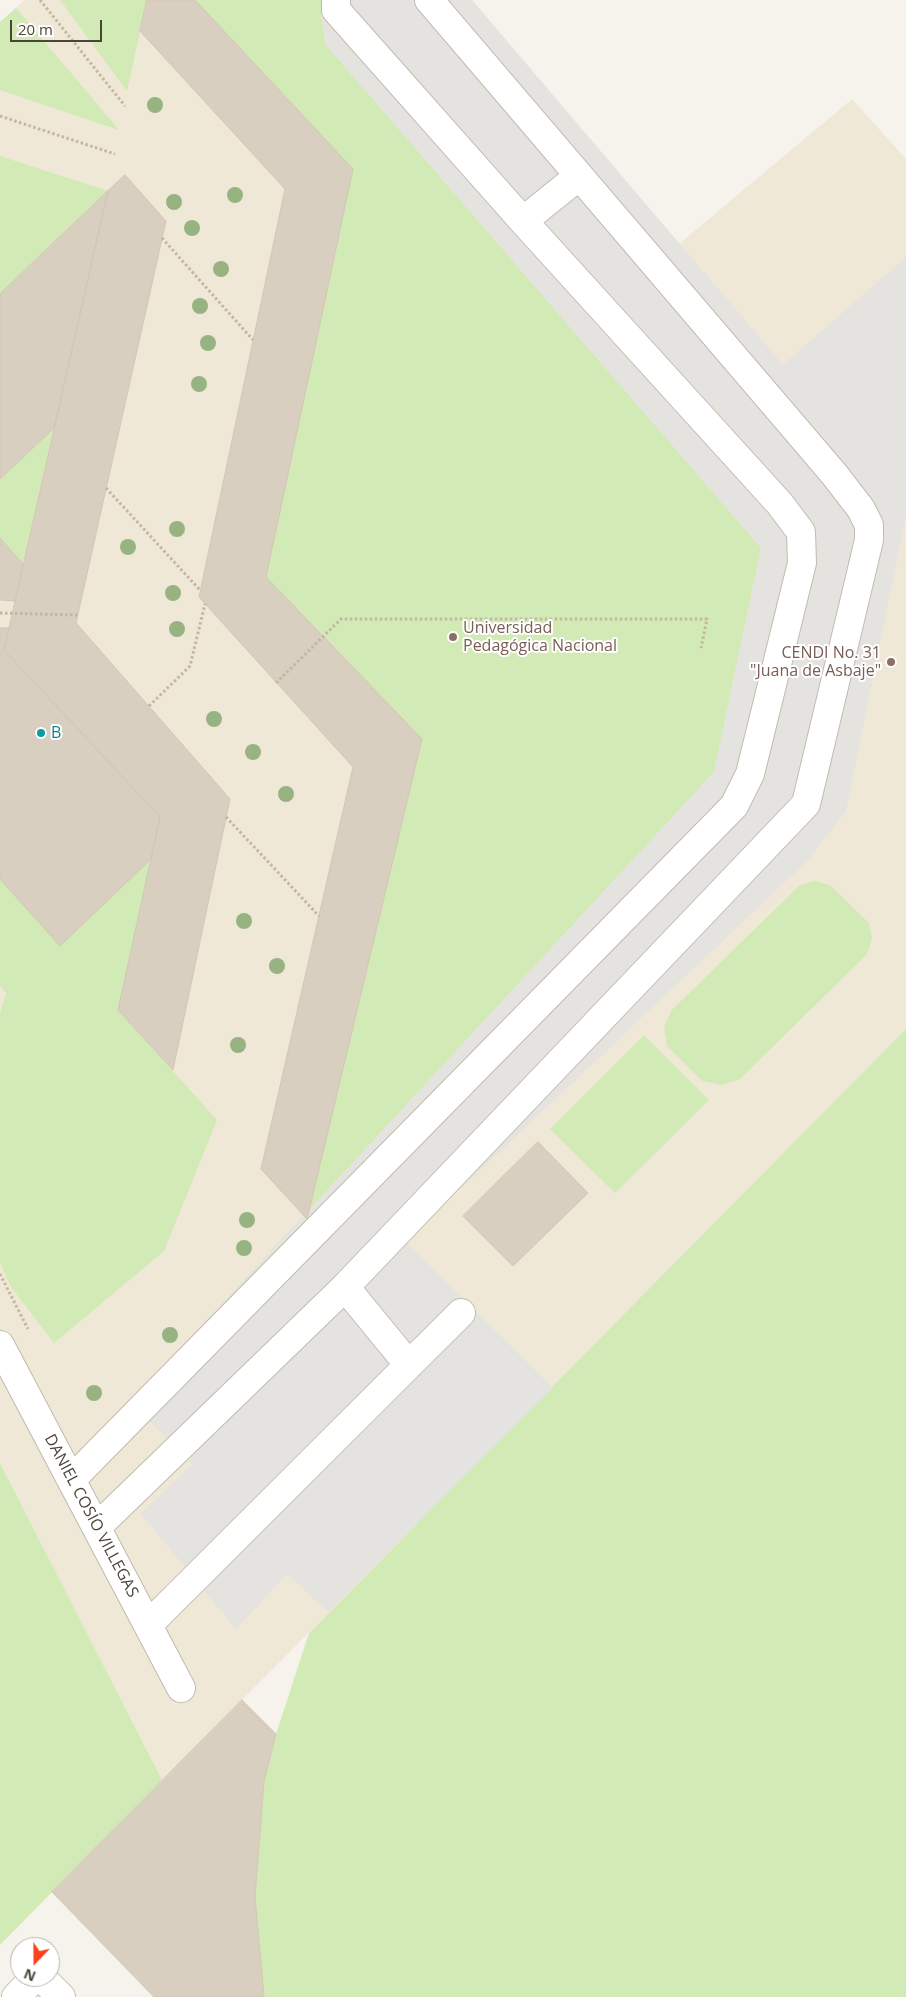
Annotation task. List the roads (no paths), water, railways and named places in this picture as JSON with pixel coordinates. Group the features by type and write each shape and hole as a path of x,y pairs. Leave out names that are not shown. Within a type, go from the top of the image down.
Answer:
{"lane":[{"path":"72,1480 734,806 750,774 802,563 802,532 780,504 523,221 336,10 336,0"},
{"path":"97,1527 345,1287 806,804 869,540 869,525 860,509 834,474 429,0"},
{"path":"523,221 579,176"},
{"path":"345,1287 409,1365"},
{"path":"148,1625 461,1313"},
{"name":"DANIEL COSÍO VILLEGAS","path":"0,1345 181,1688"},
{"path":"16,1997 26,1987"},
{"path":"50,1987 61,1997"}],"place":[{"name":"Universidad Pedagógica Nacional","path":"453,637"},
{"name":"CENDI No. 31 \"Juana de Asbaje\"","path":"891,662"},
{"name":"B","path":"41,733"}]}
